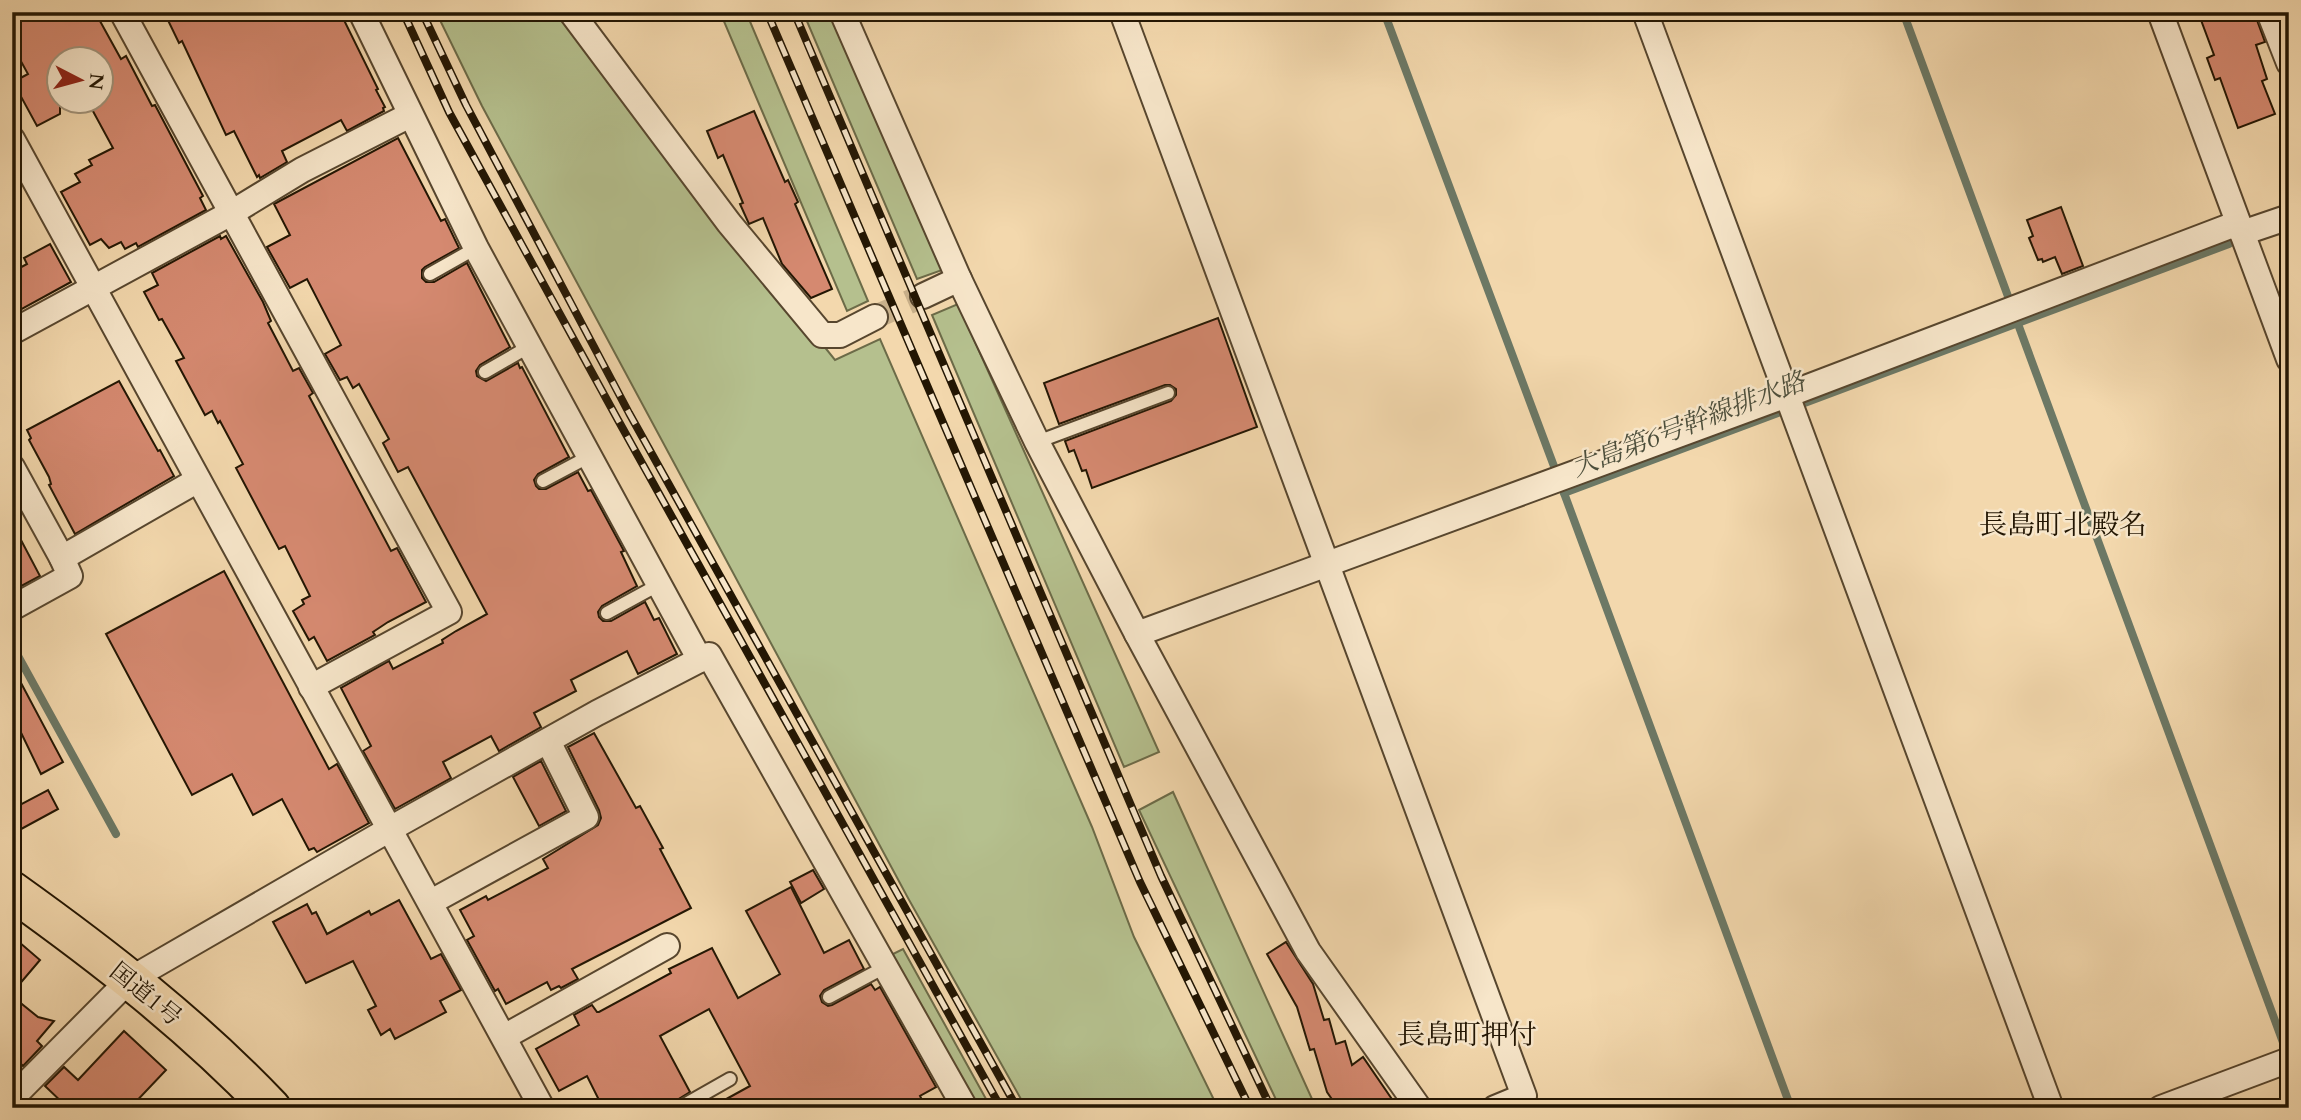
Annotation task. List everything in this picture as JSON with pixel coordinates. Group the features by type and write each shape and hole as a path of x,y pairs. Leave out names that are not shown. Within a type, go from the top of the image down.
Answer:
{"highway":[{"name":"国道1号","path":"12,891 129,980 200,1039 271,1108"}],"street":[{"path":"122,12 449,612 311,687"},
{"path":"361,12 477,248 700,660"},
{"path":"571,12 729,223 822,335 840,335 875,317"},
{"path":"842,12 959,279 1037,442 1137,634 1308,951 1419,1108"},
{"path":"1122,12 1524,1096 1495,1108"},
{"path":"1644,12 2051,1108"},
{"path":"2160,12 2289,359"},
{"path":"2277,18 2289,63"},
{"path":"12,332 233,212 302,170 410,115"},
{"path":"12,139 542,1108"},
{"path":"1137,634 1556,480 1790,404 2240,228 2289,217"},
{"path":"923,296 959,279"},
{"path":"12,467 70,576 12,608"},
{"path":"62,558 198,480"},
{"path":"19,1108 12,1100 129,980 390,829 709,655 965,1108"},
{"path":"431,902 586,817 548,741"},
{"path":"504,1037 667,946"},
{"path":"2161,1108 2289,1060"}],"lane":[{"path":"430,274 477,248"},
{"path":"485,372 530,346"},
{"path":"1037,442 1168,393"},
{"path":"543,481 590,456"},
{"path":"607,613 660,584"},
{"path":"829,997 885,967"},
{"path":"679,1108 730,1079"}],"green space":[{"path":"436,12 566,12 629,103 835,360 880,339 1092,827 1134,937 1218,1108 1026,1108 908,898 482,106"},
{"path":"720,12 746,12 868,301 847,311"},
{"path":"803,12 831,12 945,269 917,279"},
{"path":"958,304 1159,752 1124,767 932,315"},
{"path":"1173,792 1317,1108 1280,1108 1139,810"},
{"path":"903,949 991,1108 976,1108 891,955"}],"building":[{"path":"12,12 95,12 114,46 46,46 46,116 56,116 37,126 13,82 28,74 12,45"},
{"path":"164,12 340,12 378,89 376,90 385,107 384,111 347,131 341,120 282,151 287,162 260,178 259,175 257,177 234,131 226,135 182,41 179,43"},
{"path":"2198,12 2254,12 2265,42 2256,45 2267,79 2262,81 2275,114 2238,128 2220,78 2215,80 2207,58 2214,55"},
{"path":"116,50 121,59 126,56 152,106 155,105 203,196 200,198 206,210 138,247 136,243 125,249 121,242 109,248 101,239 90,245 61,192 80,182 75,174 92,165 89,160 113,148 96,116 116,116"},
{"path":"754,111 785,182 788,180 798,202 795,204 832,289 811,298 782,264 763,218 749,224 723,155 718,158 707,131"},
{"path":"398,138 441,221 445,219 459,248 425,267 422,270 422,278 426,282 434,282 467,263 510,347 480,365 476,371 477,376 486,381 518,363 569,457 538,474 534,480 536,486 546,489 578,472 588,491 591,490 624,551 621,552 637,586 602,606 598,612 599,617 603,621 611,621 645,602 654,620 659,618 677,654 638,674 627,651 571,680 576,691 534,713 541,727 499,751 491,736 443,762 451,778 395,809 363,751 371,746 341,688 389,661 393,669 443,643 442,640 487,614 408,467 398,472 383,443 389,439 359,384 353,388 347,377 340,380 325,354 341,345 307,279 290,288 267,247 290,235 274,204"},
{"path":"2061,207 2083,266 2062,274 2055,257 2043,262 2042,259 2038,260 2029,238 2033,236 2027,220"},
{"path":"220,236 221,239 226,236 263,302 271,321 268,323 293,371 299,368 313,393 309,396 391,551 397,548 426,602 388,622 373,632 375,635 327,661 314,637 309,640 293,611 304,604 302,600 310,596 285,546 279,549 236,468 243,464 220,421 218,423 212,411 205,415 176,361 184,358 144,292 158,285 152,273"},
{"path":"50,244 71,282 20,310 12,295 12,272 27,264 24,258"},
{"path":"1218,318 1257,427 1092,488 1086,470 1082,471 1074,450 1069,452 1065,441 1171,401 1176,395 1176,389 1165,385 1059,424 1044,383"},
{"path":"119,381 174,476 75,534 49,485 49,477 29,440 31,438 27,430"},
{"path":"12,523 40,576 12,591"},
{"path":"224,571 329,769 337,764 369,823 317,852 314,848 309,850 282,799 253,815 232,774 192,795 106,634"},
{"path":"12,666 63,762 41,774 12,714"},
{"path":"594,733 636,808 640,806 691,908 572,969 578,979 561,988 559,986 551,990 547,982 506,1004 498,989 495,991 467,940 474,936 460,910 486,896 488,900 548,868 543,859 598,825 601,818 599,810 568,747"},
{"path":"541,761 566,811 539,826 513,777"},
{"path":"48,790 58,809 12,834 12,809"},
{"path":"813,870 824,889 801,903 790,882"},
{"path":"791,887 824,953 849,940 864,969 824,990 820,996 822,1002 828,1006 832,1005 871,984 875,990 880,987 936,1087 920,1096 926,1108 900,1108 896,1100 883,1108 710,1108 750,1086 709,1009 660,1036 690,1092 663,1108 603,1108 587,1076 559,1091 536,1049 579,1025 574,1015 592,1005 599,1012 671,973 669,969 712,948 738,998 780,974 746,911"},
{"path":"399,900 431,959 441,954 461,990 440,1001 446,1012 395,1039 390,1029 381,1035 368,1010 376,1006 353,961 306,983 273,922 307,904 312,914 316,912 327,934 369,911 371,915"},
{"path":"12,936 40,960 12,993"},
{"path":"1286,942 1313,984 1324,1020 1329,1019 1336,1044 1345,1041 1352,1065 1363,1057 1398,1108 1338,1108 1327,1092 1297,1007 1267,954"},
{"path":"12,996 38,1017 54,1021 37,1041 42,1046 23,1066 12,1055"},
{"path":"124,1031 166,1070 130,1108 68,1108 45,1086 64,1067 78,1080"}],"waterway":[{"name":"大島第6号幹線排水路","path":"1384,12 1564,493 2229,244"},
{"path":"1903,12 2009,299"},
{"path":"2018,324 2284,1045"},
{"path":"1564,493 1791,1108"},
{"path":"12,645 116,834"},
{"path":"33,1102 40,1108"}],"tunnel":[{"path":"875,317 923,296"}],"railway":[{"path":"403,12 449,112 1001,1108"},
{"path":"422,12 466,105 629,413 1017,1108"},
{"path":"767,12 1140,882 1250,1108"},
{"path":"794,12 1161,876 1271,1108"}],"district":[{"name":"長島町北殿名","path":"2063,524"},
{"name":"長島町押付","path":"1467,1034"}]}
